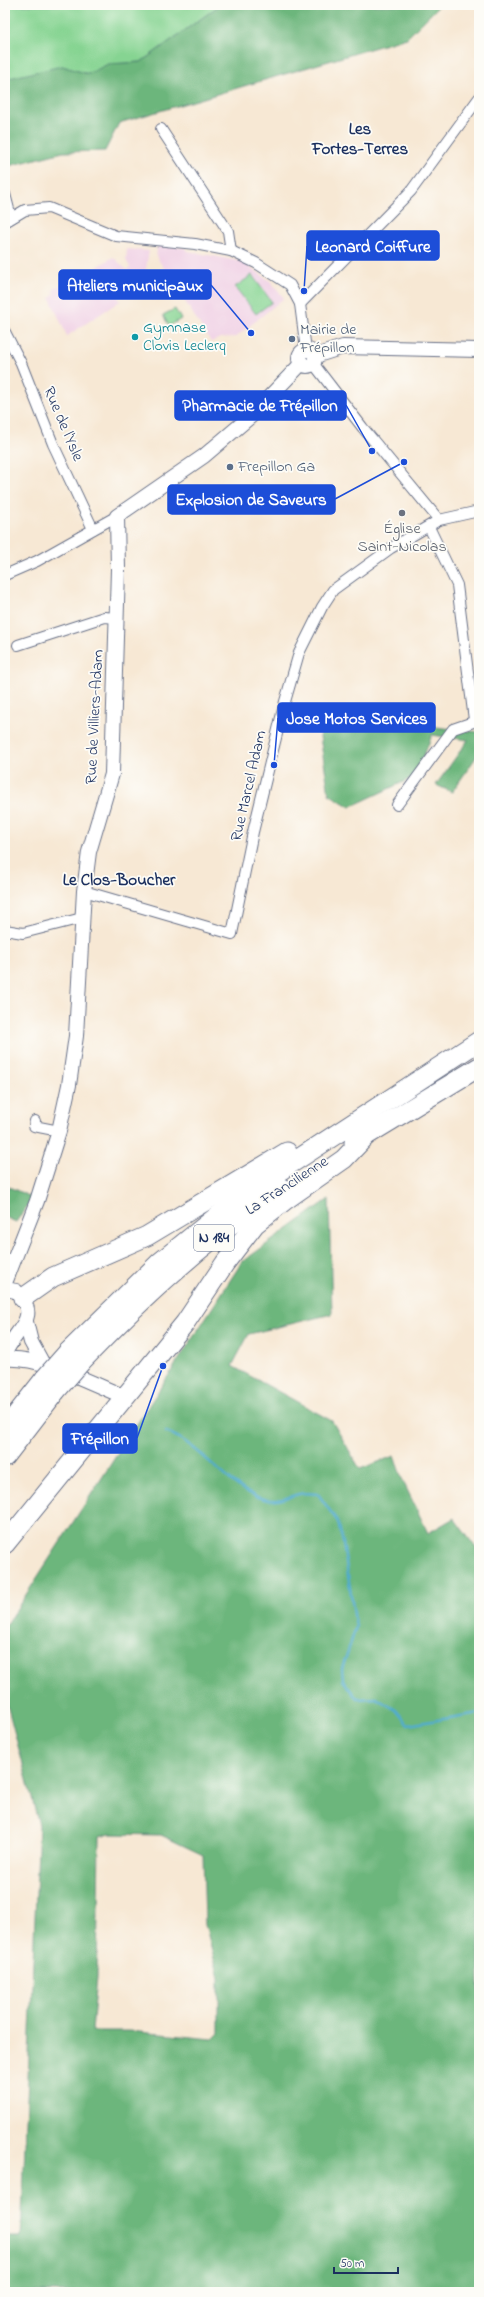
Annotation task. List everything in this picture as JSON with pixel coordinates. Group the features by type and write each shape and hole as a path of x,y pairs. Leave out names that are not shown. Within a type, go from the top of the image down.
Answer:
{"highway":[{"name":"La Francilienne","path":"74,1357 159,1263 246,1193 479,1041"},
{"name":"La Francilienne","path":"5,1429 48,1378 239,1216 479,1067"},
{"path":"12,1286 53,1277 147,1236 283,1154 345,1127"},
{"path":"5,1544 185,1323 225,1263 255,1224 284,1201 344,1159 365,1137"},
{"name":"La Francilienne","path":"5,1458 48,1378"}],"street":[{"path":"300,304 411,191 479,98"},
{"path":"161,129 228,231 231,251"},
{"path":"5,194 8,220 25,210 49,208 116,236 195,244 231,251 256,263 290,285 300,304 309,358 362,428 439,520 479,509"},
{"name":"Rue de l'Ysle","path":"5,332 22,363 53,444 93,529"},
{"path":"5,575 37,561 117,516 204,456 251,416 309,358 343,347 479,350"},
{"name":"Rue de Villiers-Adam","path":"12,1286 59,1131 69,1085 76,1036 82,918 89,852 112,774 117,618 117,516"},
{"name":"Rue Marcel Adam","path":"84,891 232,934 253,832 284,705 300,653 322,607 334,590 391,548 439,520"},
{"path":"397,805 453,729 477,720 457,585 429,527"},
{"path":"18,645 104,617 117,618"},
{"path":"5,930 23,933 82,918"},
{"path":"35,1121 34,1126 59,1131"},
{"path":"12,1286 28,1312 26,1322 31,1342 48,1378"},
{"path":"5,1353 10,1342 26,1322"},
{"path":"5,1359 17,1358 48,1378 125,1397"}],"shaded area":[{"path":"160,245 185,248 188,251 243,262 270,281 284,298 236,337 220,338 211,342 156,256 157,247"},
{"path":"127,249 149,251 145,274 141,276 142,278 116,294 120,301 67,336 50,298 54,294 53,290 79,273 82,277 113,257 127,270 130,267 126,260"}],"green space":[{"path":"5,5 220,5 141,62 113,64 88,74 62,66 5,82"},
{"path":"220,5 440,5 407,38 119,123 105,151 63,152 5,167 5,79 62,66 88,74 108,64 141,62"},
{"path":"252,275 272,302 256,314 235,287"},
{"path":"175,309 181,319 169,326 163,315"},
{"path":"385,721 479,732 479,753 452,792 436,785 468,740 432,735 416,776 350,807 329,794 318,724"},
{"path":"5,1185 33,1198 16,1222 5,1217"},
{"path":"329,1199 332,1314 249,1334 232,1366 332,1421 360,1469 394,1456 403,1481 428,1533 454,1518 479,1552 479,2292 5,2292 5,2237 21,2237 39,1825 5,1697 5,1627 242,1262","holes":["109,1834 161,1835 203,1855 205,1924 219,1977 219,2033 213,2039 129,2031 92,2031 97,1978 99,1837"]}],"waterway":[{"path":"166,1432 191,1446 227,1477 251,1494 269,1500 282,1499 301,1493 318,1494 338,1522 343,1543 356,1627 342,1669 343,1680 357,1699 376,1698 396,1710 408,1725 479,1713"}],"place":[{"name":"Leonard Coiffure","path":"304,291"},
{"name":"Ateliers municipaux","path":"251,333"},
{"name":"Gymnase Clovis Leclerq","path":"135,337"},
{"name":"Mairie de Frépillon","path":"292,339"},
{"name":"Pharmacie de Frépillon","path":"372,451"},
{"name":"Explosion de Saveurs","path":"404,462"},
{"name":"Frepillon Ga","path":"230,467"},
{"name":"Église Saint-Nicolas","path":"402,513"},
{"name":"Jose Motos Services","path":"274,765"},
{"name":"Frépillon","path":"163,1366"}],"district":[{"name":"Les Fortes-Terres","path":"360,139"},
{"name":"Le Clos-Boucher","path":"119,880"}]}
